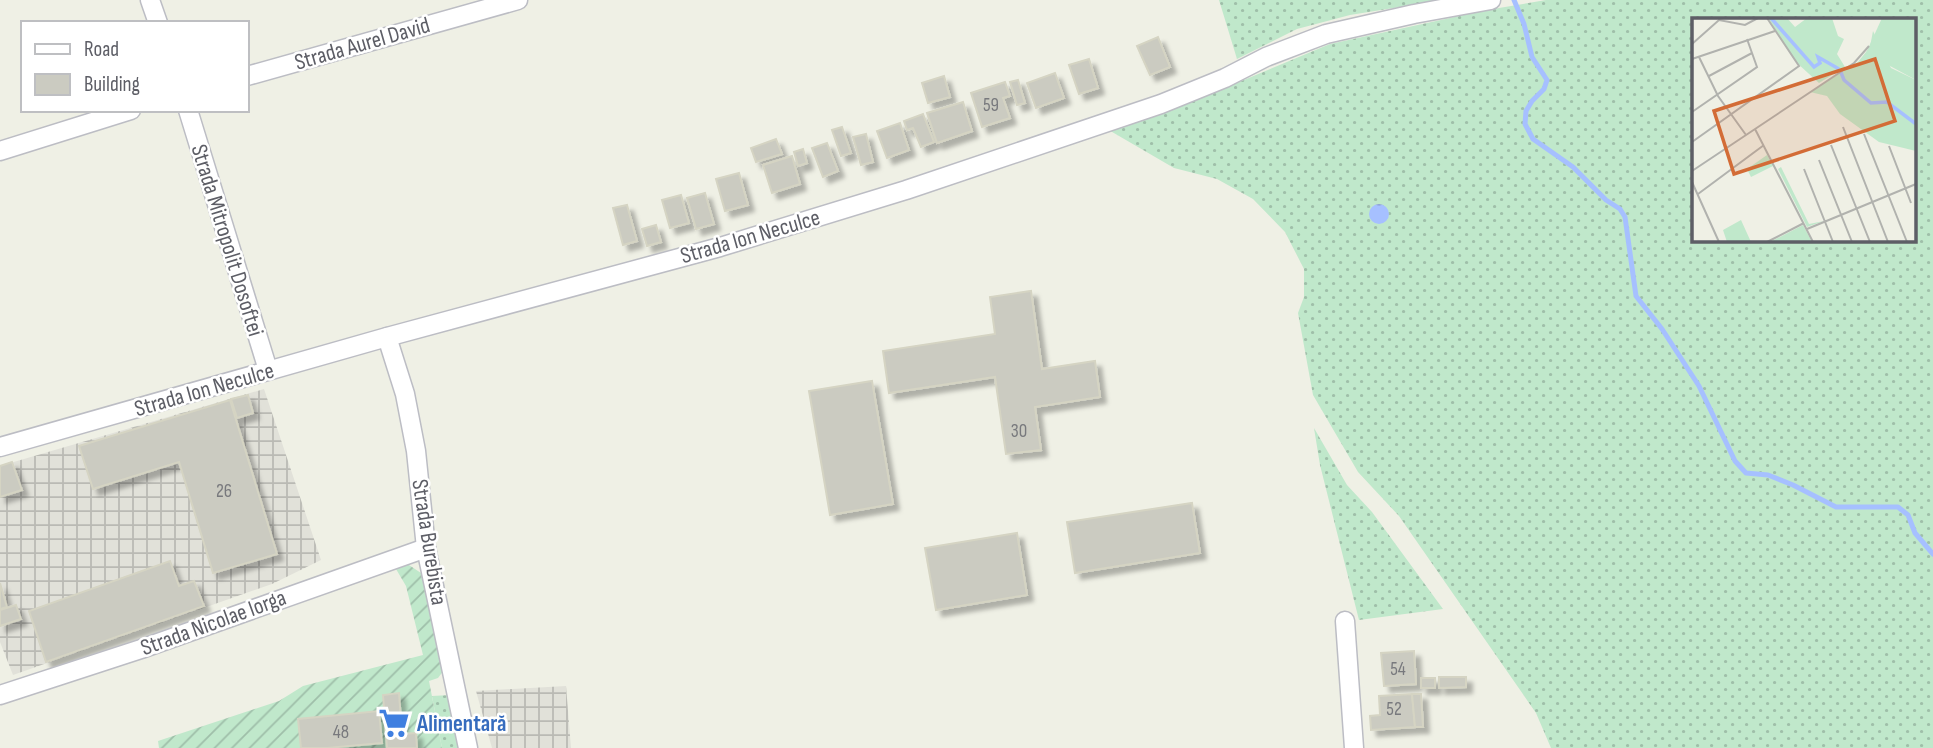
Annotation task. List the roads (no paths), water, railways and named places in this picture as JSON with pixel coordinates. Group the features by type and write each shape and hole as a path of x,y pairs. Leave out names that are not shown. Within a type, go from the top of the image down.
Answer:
{"street":[{"path":"150,0 157,21"},
{"name":"Strada Aurel David","path":"248,76 518,0"},
{"name":"Strada Ion Neculce","path":"0,447 268,370 720,247 906,190 1161,104 1225,78 1266,57 1326,34 1490,0"},
{"path":"0,151 125,112"},
{"name":"Strada Mitropolit Dosoftei","path":"189,112 268,370"},
{"name":"Strada Burebista","path":"387,337 410,416 426,548 468,748"},
{"name":"Strada Nicolae Iorga","path":"0,695 141,649 426,548"},
{"path":"1345,621 1354,748"}],"water":[{"path":"1375,204 1383,204 1389,214 1383,224 1375,224 1369,218 1369,210"}],"waterway":[{"path":"1514,0 1524,24 1532,57 1547,80 1544,89 1526,111 1525,124 1533,139 1573,167 1606,200 1620,209 1625,217 1636,296 1662,329 1699,386 1735,461 1746,473 1768,475 1836,507 1898,507 1908,515 1915,533 1933,554"}],"place":[{"name":"Alimentară","path":"394,723"}]}
